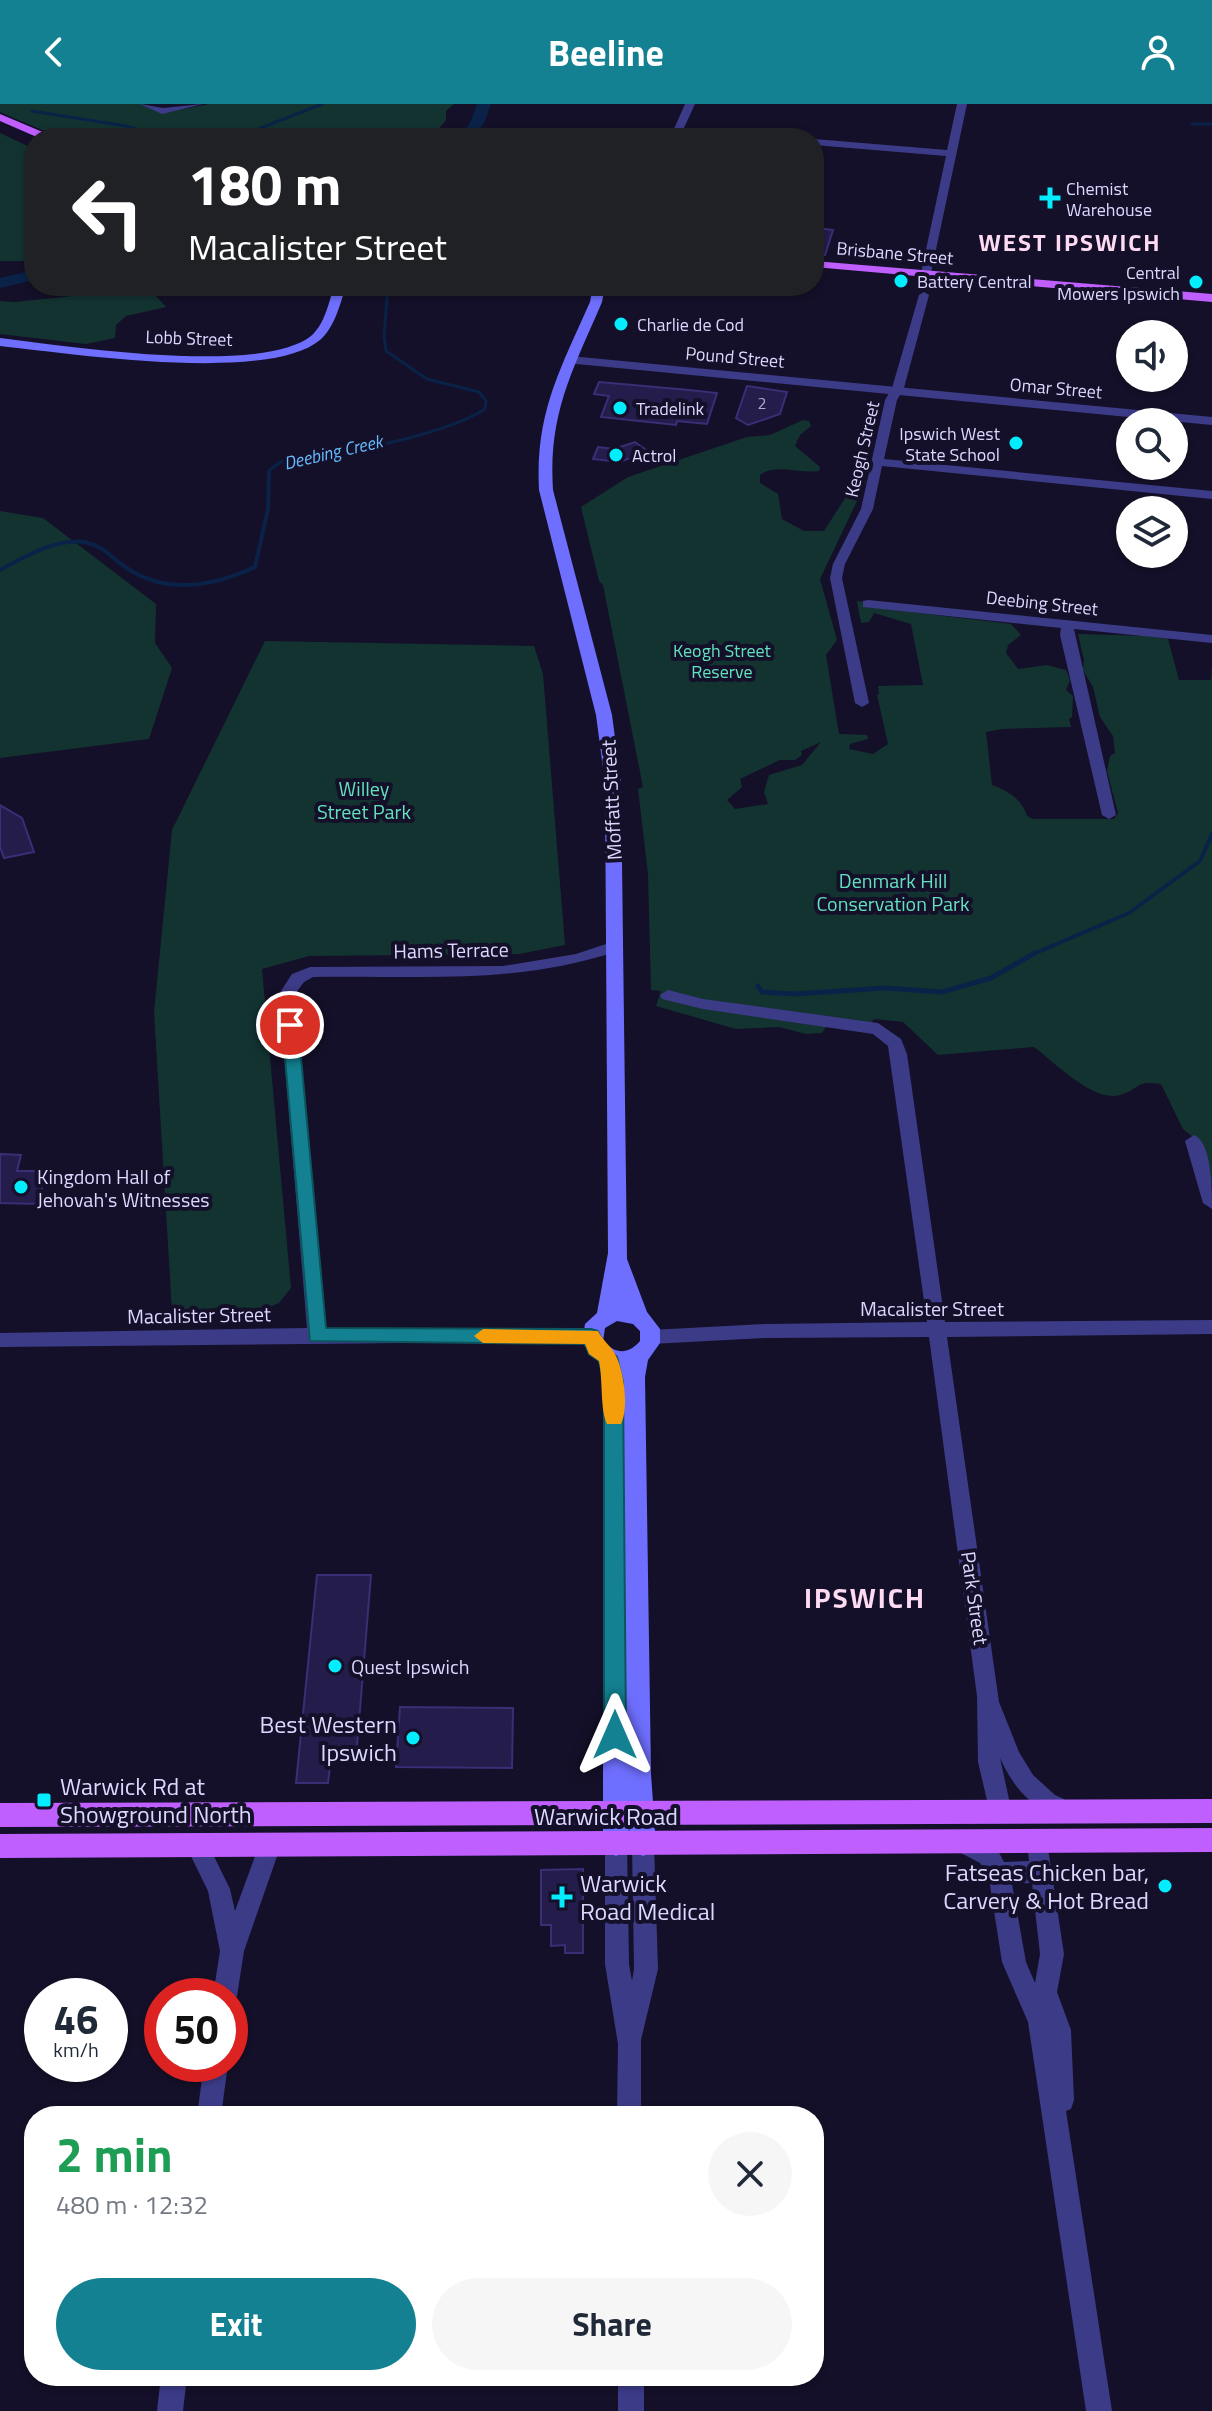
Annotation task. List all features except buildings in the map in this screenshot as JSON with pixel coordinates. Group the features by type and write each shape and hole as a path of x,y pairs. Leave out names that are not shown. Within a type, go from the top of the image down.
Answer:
{"main road":[{"path":"0,117 25,128"},
{"path":"0,126 24,137"},
{"name":"Brisbane Street","path":"824,265 1212,298"},
{"name":"Lobb Street","path":"0,342 166,356 274,356 299,348 320,335 336,296"},
{"path":"596,296 596,302"},
{"name":"Moffatt Street","path":"600,296 570,360 548,418 543,461 546,490 595,677 613,783 618,1253 607,1316"},
{"name":"Moffatt Street","path":"618,1253 625,1286 639,1317"},
{"path":"616,1844 628,1815 634,1377 645,1347 646,1323 639,1317 623,1313 607,1316 595,1324 591,1336 596,1349 608,1357 623,1360 645,1347"},
{"path":"608,1357 614,1382 628,1815 643,1844"},
{"name":"Warwick Road","path":"0,1815 1212,1811"},
{"path":"1001,1813 1038,1842"},
{"name":"Warwick Road","path":"0,1846 1212,1840"}],"street":[{"path":"145,104 159,111 198,104"},
{"path":"679,128 690,104"},
{"path":"926,273 962,104"},
{"path":"824,143 950,153"},
{"name":"Keogh Street","path":"862,703 836,578 839,564 867,509 877,462 924,295"},
{"name":"Pound Street","path":"570,360 896,391"},
{"name":"Omar Street","path":"896,391 1212,421"},
{"path":"877,462 1212,495"},
{"name":"Deebing Street","path":"868,604 1212,639"},
{"path":"1068,624 1067,635 1109,815"},
{"name":"Hams Terrace","path":"317,1335 289,1009 290,986 310,972 525,969 591,956 615,946"},
{"name":"Park Street","path":"668,995 703,1004 878,1029 895,1043 899,1054 988,1696 989,1762 1001,1813"},
{"path":"1194,1141 1212,1203"},
{"name":"Macalister Street","path":"645,1347 766,1331 1212,1327"},
{"name":"Macalister Street","path":"0,1340 317,1335 591,1336"},
{"path":"988,1696 1009,1752 1031,1790 1045,1804 1076,1812"},
{"path":"1038,1842 1052,1949 1045,1992 1059,2030 1062,2155"},
{"path":"965,1843 988,1855 998,1873 1016,1970 1040,2022 1099,2411"},
{"path":"196,1844 219,1889 232,1951"},
{"path":"616,1844 617,1964 630,2044 629,2106"},
{"path":"630,2044 646,1969 643,1844"},
{"path":"228,1978 232,1951 270,1845"},
{"path":"998,1873 1042,1872"},
{"path":"1016,1970 1051,1969"},
{"path":"210,2106 214,2082"},
{"path":"170,2411 173,2386"},
{"path":"631,2386 631,2411"}],"green space":[{"path":"0,104 143,104 166,112 210,104 454,104 446,111 446,120 439,128 38,128 0,112"},
{"path":"0,133 24,144 24,261 0,261"},
{"path":"73,296 156,296 166,307 126,316 116,325 115,338 86,344 0,334 0,301"},
{"name":"Denmark Hill Conservation Park","path":"803,420 809,421 811,426 800,435 795,446 820,467 819,471 780,469 760,475 760,483 778,494 782,519 804,531 824,531 858,478 864,477 866,482 820,579 837,640 826,655 839,734 867,735 868,739 850,744 849,749 873,754 888,744 877,695 878,686 923,685 911,624 874,613 869,622 861,623 857,601 865,602 869,607 1011,624 1021,635 1008,645 1006,653 1018,669 1047,665 1066,670 1070,680 1066,690 1073,696 1072,717 1069,719 1071,727 986,732 992,785 1014,796 1027,816 1033,819 1114,819 1118,813 1107,771 1110,756 1115,753 1113,736 1100,717 1093,687 1083,670 1078,634 1168,639 1179,680 1211,680 1212,665 1212,1186 1199,1142 1183,1129 1161,1084 1142,1084 1120,1095 1098,1093 1075,1080 1034,1047 938,1055 903,1022 875,1019 867,1025 826,1027 822,1033 806,1034 779,1027 736,1029 656,1006 661,991 651,990 648,874 638,789 643,787 603,585 599,581 581,507 628,477 747,437 770,435","holes":["821,742 802,765 769,775 764,792 768,804 735,809 727,800 742,787 740,779 780,760 795,760 802,755 801,751"]},
{"path":"0,511 43,518 156,604 155,643 172,668 149,739 0,758"},
{"name":"Willey Street Park","path":"265,641 534,646 543,674 565,945 519,954 309,956 262,969 291,1288 279,1303 267,1308 172,1311 154,1012 172,830"}],"waterway":[{"path":"261,128 322,104"},
{"path":"473,128 484,104"},
{"path":"32,111 132,128"},
{"path":"1192,124 1212,124"},
{"path":"0,283 24,277"},
{"name":"Deebing Creek","path":"269,472 276,464 288,459 402,440 449,426 485,409 486,401 479,392 427,379 386,351 387,296"},
{"name":"Deebing Creek","path":"0,570 42,549 77,542 98,547 125,567 157,582 189,585 239,574 255,567 268,509 269,472"},
{"path":"1033,954 1129,913 1200,861 1212,834"},
{"path":"758,986 762,992 795,994 885,988 942,992 991,978 1033,954"}],"slow traffic":[{"path":"483,1336 591,1336 596,1349 608,1357 614,1382 614,1419"}],"place":[{"name":"Chemist Warehouse","path":"1050,198"},
{"name":"Battery Central","path":"901,281"},
{"name":"Central Mowers Ipswich","path":"1196,282"},
{"name":"Charlie de Cod","path":"621,324"},
{"name":"Tradelink","path":"620,408"},
{"name":"Ipswich West State School","path":"1016,443"},
{"name":"Actrol","path":"616,455"},
{"name":"Kingdom Hall of Jehovah's Witnesses","path":"21,1187"},
{"name":"Quest Ipswich","path":"335,1666"},
{"name":"Best Western Ipswich","path":"413,1738"},
{"name":"Warwick Rd at Showground North","path":"44,1800"},
{"name":"Fatseas Chicken bar, Carvery & Hot Bread","path":"1165,1886"},
{"name":"Warwick Road Medical","path":"562,1897"}],"district":[{"name":"WEST IPSWICH","path":"1070,242"},
{"name":"IPSWICH","path":"865,1597"}],"route":[{"path":"290,1025 317,1335 591,1336 596,1349 608,1357 614,1382 615,1735"}],"park label":[{"name":"Keogh Street Reserve","path":"722,660"}]}
